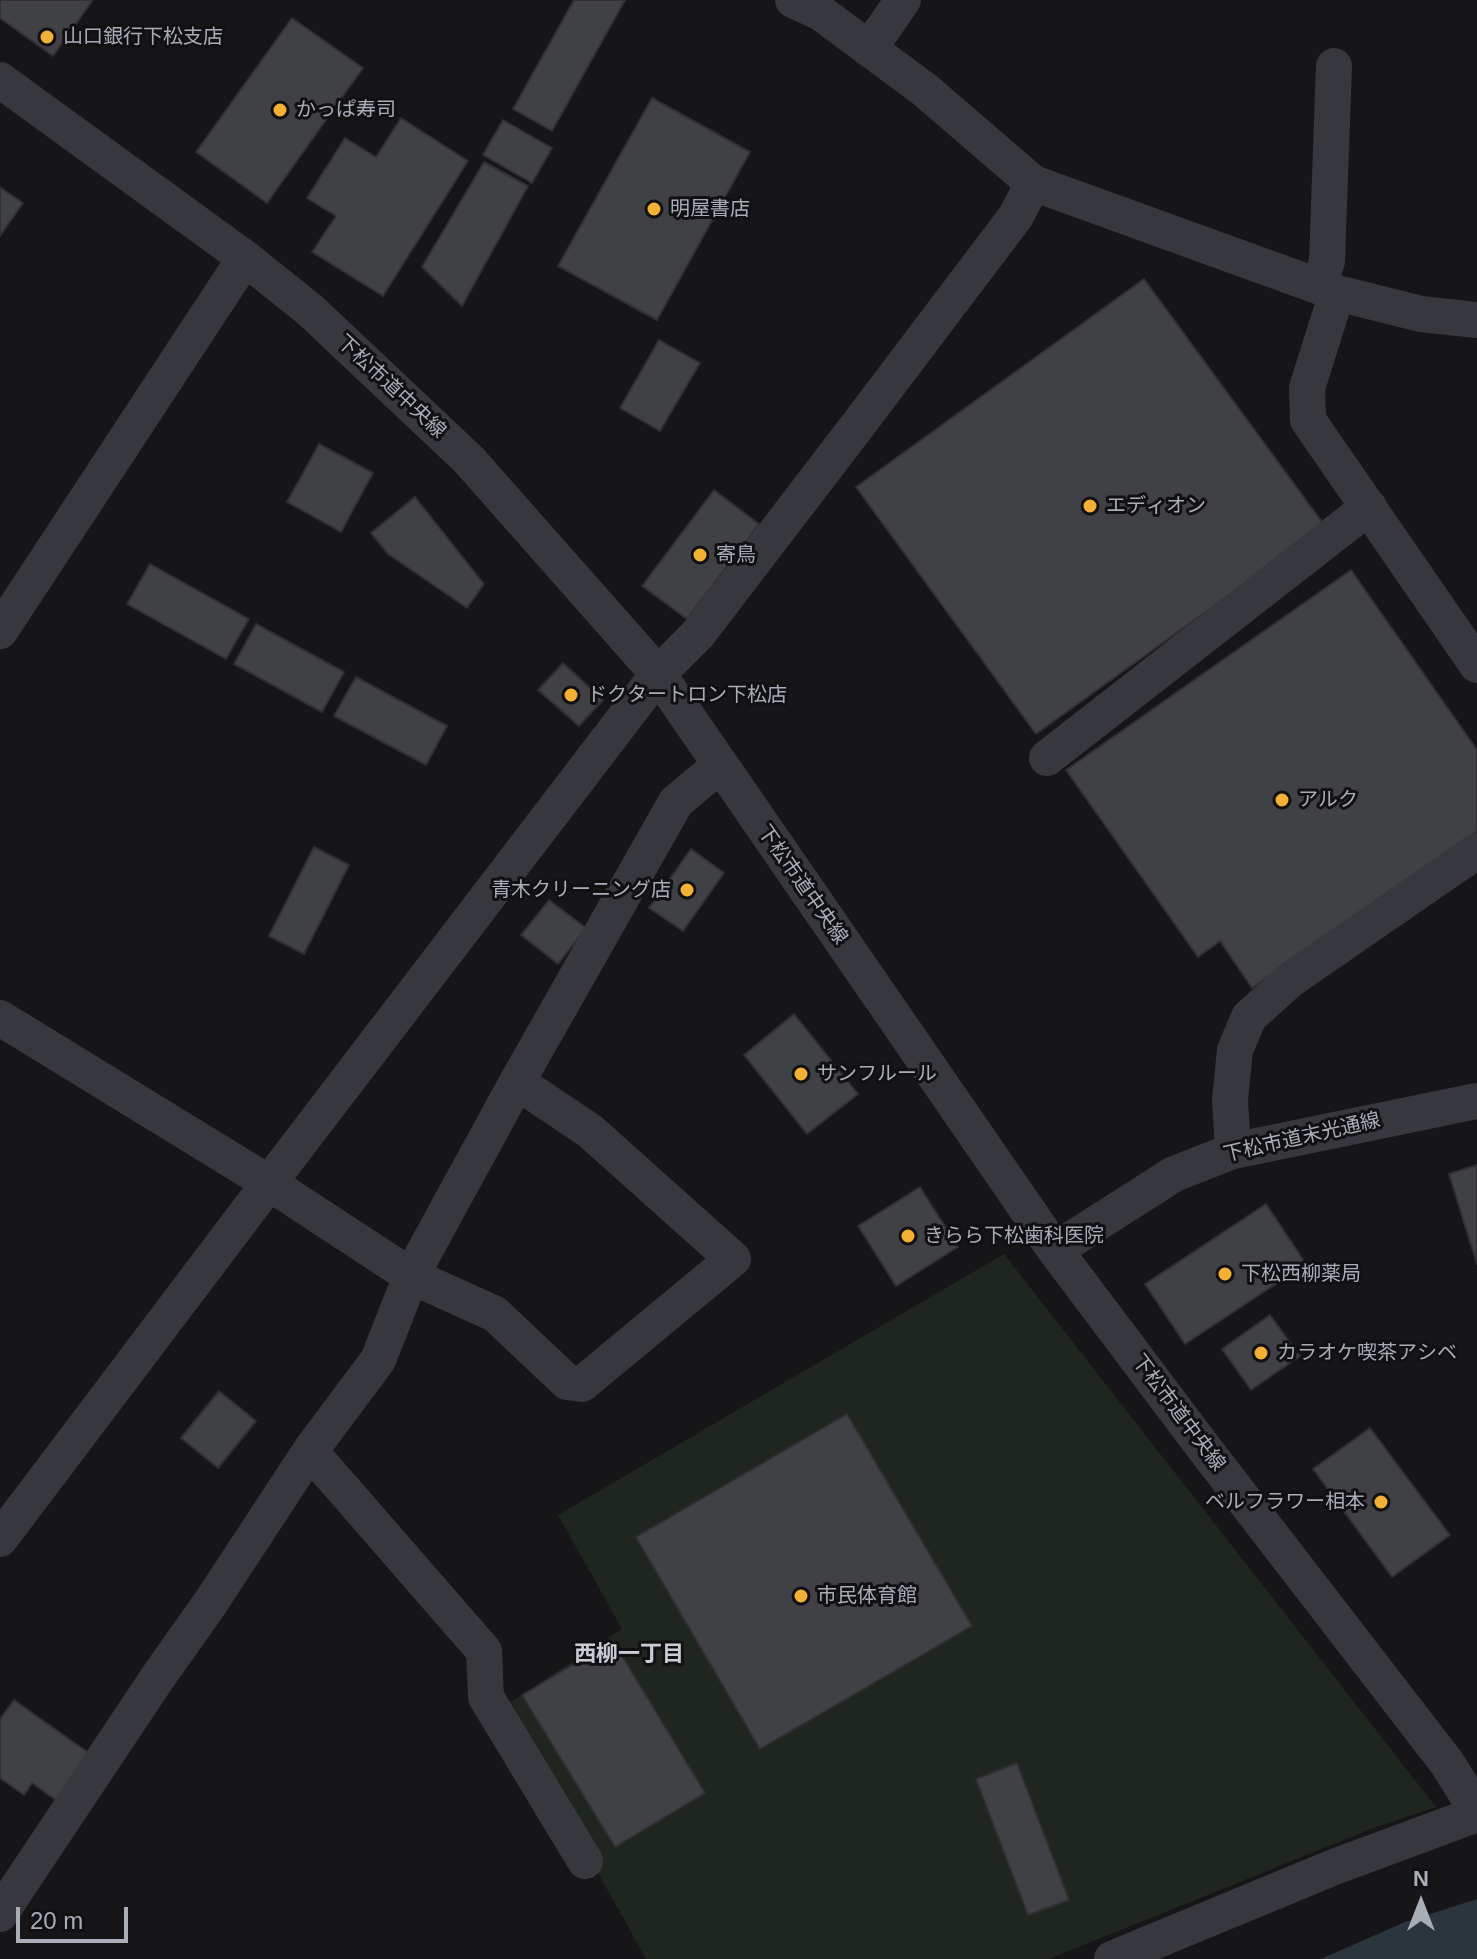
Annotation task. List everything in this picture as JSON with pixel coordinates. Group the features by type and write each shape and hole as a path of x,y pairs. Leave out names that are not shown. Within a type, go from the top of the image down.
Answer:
{"street":[{"path":"793,0 821,13 925,90 1033,183 1328,290 1421,314 1477,320"},
{"path":"869,49 903,0"},
{"path":"1334,66 1328,290 1307,388 1308,420 1477,665"},
{"name":"下松市道中央線","path":"0,80 245,258 310,310 469,460 658,674 1055,1250 1213,1461 1447,1763 1477,1812"},
{"path":"0,1539 658,674 698,634 813,484 1016,216 1033,183"},
{"path":"0,631 245,258"},
{"path":"1047,758 1369,507"},
{"path":"0,1914 310,1451 378,1360 411,1276 676,802 720,765"},
{"path":"1233,1151 1230,1100 1235,1050 1249,1017 1290,980 1477,851"},
{"path":"0,1018 269,1183 411,1276 495,1314 567,1382 582,1384 733,1259 590,1131 517,1082"},
{"name":"下松市道末光通線","path":"1055,1250 1174,1174 1233,1151 1477,1101"},
{"path":"310,1451 484,1651 486,1697 585,1861"},
{"path":"1112,1959 1334,1867 1477,1812"}],"shaded area":[{"path":"1004,1254 1436,1807 1376,1827 1049,1959 646,1959 505,1706 622,1629 558,1515"},
{"path":"1477,1899 1477,1959 1321,1959 1405,1922"}],"building":[{"name":"山口銀行下松支店","path":"0,0 93,0 53,56 0,18"},
{"path":"574,0 625,0 552,131 513,109"},
{"name":"かっぱ寿司","path":"292,18 363,68 267,203 196,152"},
{"name":"明屋書店","path":"652,98 750,152 657,320 558,266"},
{"path":"401,118 468,161 383,296 312,252 336,216 307,198 345,138 376,157"},
{"path":"503,120 552,148 532,183 483,155"},
{"path":"484,162 528,186 462,306 422,267"},
{"path":"0,187 23,203 0,236"},
{"name":"エディオン","path":"1144,279 1325,526 1036,734 856,487"},
{"path":"659,340 700,363 660,431 620,408"},
{"path":"319,444 373,473 341,532 287,502"},
{"name":"寄鳥","path":"714,490 759,524 687,619 642,586"},
{"path":"415,497 484,584 467,608 388,554 371,533"},
{"path":"150,564 249,619 226,659 127,604"},
{"name":"アルク","path":"1351,570 1477,750 1477,831 1252,988 1220,941 1198,957 1066,770"},
{"path":"256,624 344,672 322,712 234,664"},
{"name":"ドクタートロン下松店","path":"563,663 603,700 579,726 538,690"},
{"path":"356,677 447,726 426,765 334,716"},
{"path":"314,847 349,865 304,954 269,936"},
{"name":"青木クリーニング店","path":"691,849 724,873 683,931 649,908"},
{"path":"549,900 586,928 558,964 521,935"},
{"name":"サンフルール","path":"794,1014 858,1094 807,1134 744,1055"},
{"path":"1477,1165 1477,1264 1449,1174"},
{"name":"きらら下松歯科医院","path":"920,1187 958,1247 896,1286 858,1226"},
{"name":"下松西柳薬局","path":"1266,1204 1306,1264 1185,1344 1145,1284"},
{"name":"カラオケ喫茶アシベ","path":"1270,1315 1300,1356 1251,1390 1222,1349"},
{"path":"219,1391 256,1421 218,1468 181,1438"},
{"path":"847,1414 972,1626 760,1749 636,1537"},
{"name":"ベルフラワー相本","path":"1370,1428 1450,1535 1392,1577 1313,1469"},
{"path":"613,1641 705,1793 615,1847 522,1695"},
{"path":"14,1700 93,1756 60,1803 32,1783 24,1795 0,1778 0,1719"},
{"path":"1017,1763 1069,1900 1028,1915 976,1779"}],"place":[{"name":"山口銀行下松支店","path":"47,37"},
{"name":"かっぱ寿司","path":"280,110"},
{"name":"明屋書店","path":"654,209"},
{"name":"エディオン","path":"1090,506"},
{"name":"寄鳥","path":"700,555"},
{"name":"ドクタートロン下松店","path":"571,695"},
{"name":"アルク","path":"1282,800"},
{"name":"青木クリーニング店","path":"687,890"},
{"name":"サンフルール","path":"801,1074"},
{"name":"きらら下松歯科医院","path":"908,1236"},
{"name":"下松西柳薬局","path":"1225,1274"},
{"name":"カラオケ喫茶アシベ","path":"1261,1353"},
{"name":"ベルフラワー相本","path":"1381,1502"},
{"name":"市民体育館","path":"801,1596"}],"district":[{"name":"西柳一丁目","path":"629,1655"}]}
